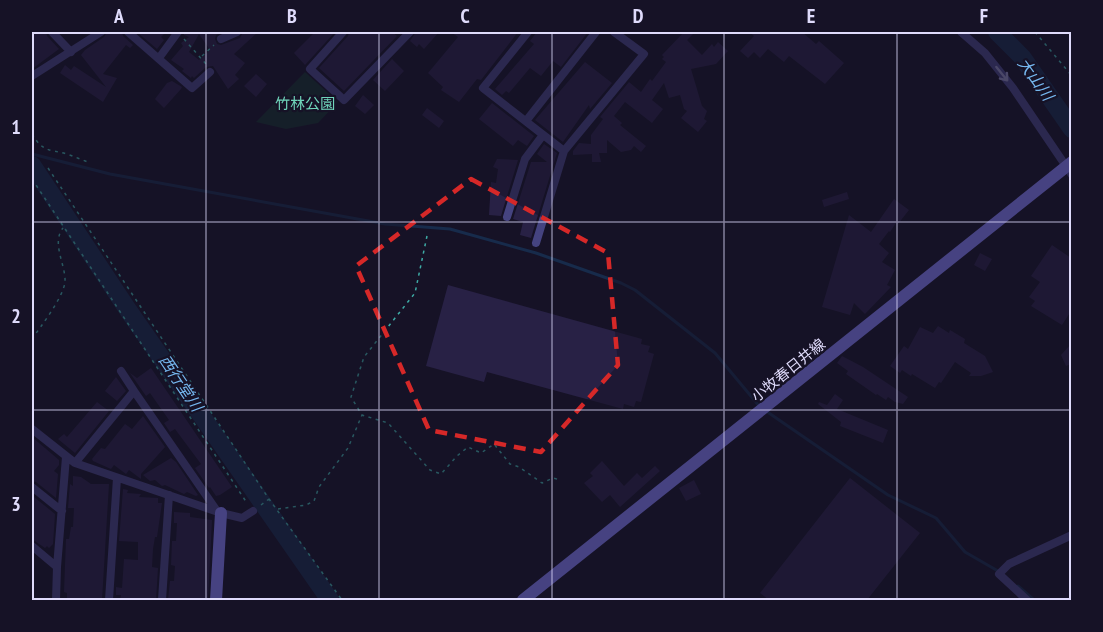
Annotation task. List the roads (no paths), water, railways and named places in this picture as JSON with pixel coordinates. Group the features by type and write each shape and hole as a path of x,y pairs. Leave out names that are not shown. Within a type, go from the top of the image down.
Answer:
{"main road":[{"name":"小牧春日井線","path":"523,600 1069,167"},
{"path":"216,600 219,512"}],"street":[{"path":"52,32 71,52"},
{"path":"32,76 100,32"},
{"path":"128,32 192,88 210,72"},
{"path":"159,58 178,32"},
{"path":"221,39 237,32"},
{"path":"343,32 310,69 344,100 405,33"},
{"path":"528,32 483,88 564,151"},
{"path":"525,121 596,32"},
{"path":"536,243 564,151 644,54 614,32"},
{"path":"962,32 985,53 1013,88 1069,167"},
{"path":"507,217 525,159 543,135"},
{"path":"122,371 219,512"},
{"path":"75,463 134,391"},
{"path":"32,429 75,463 219,512 242,518 253,511"},
{"path":"56,600 66,456"},
{"path":"109,600 117,478"},
{"path":"32,487 62,511"},
{"path":"162,600 170,495"},
{"path":"1027,600 999,574 1009,564 1071,535"},
{"path":"32,546 57,567"}],"waterway":[{"name":"大山川","path":"997,32 1022,57 1072,129"},
{"path":"32,154 110,174 385,224 450,229 536,253 635,290 715,353 760,407"},
{"name":"西行堂川","path":"32,165 128,310 330,600"},
{"path":"766,411 888,495 936,518 965,552 998,571"},
{"path":"1018,586 1034,600"}],"park label":[{"name":"竹林公園","path":"305,103"}]}
